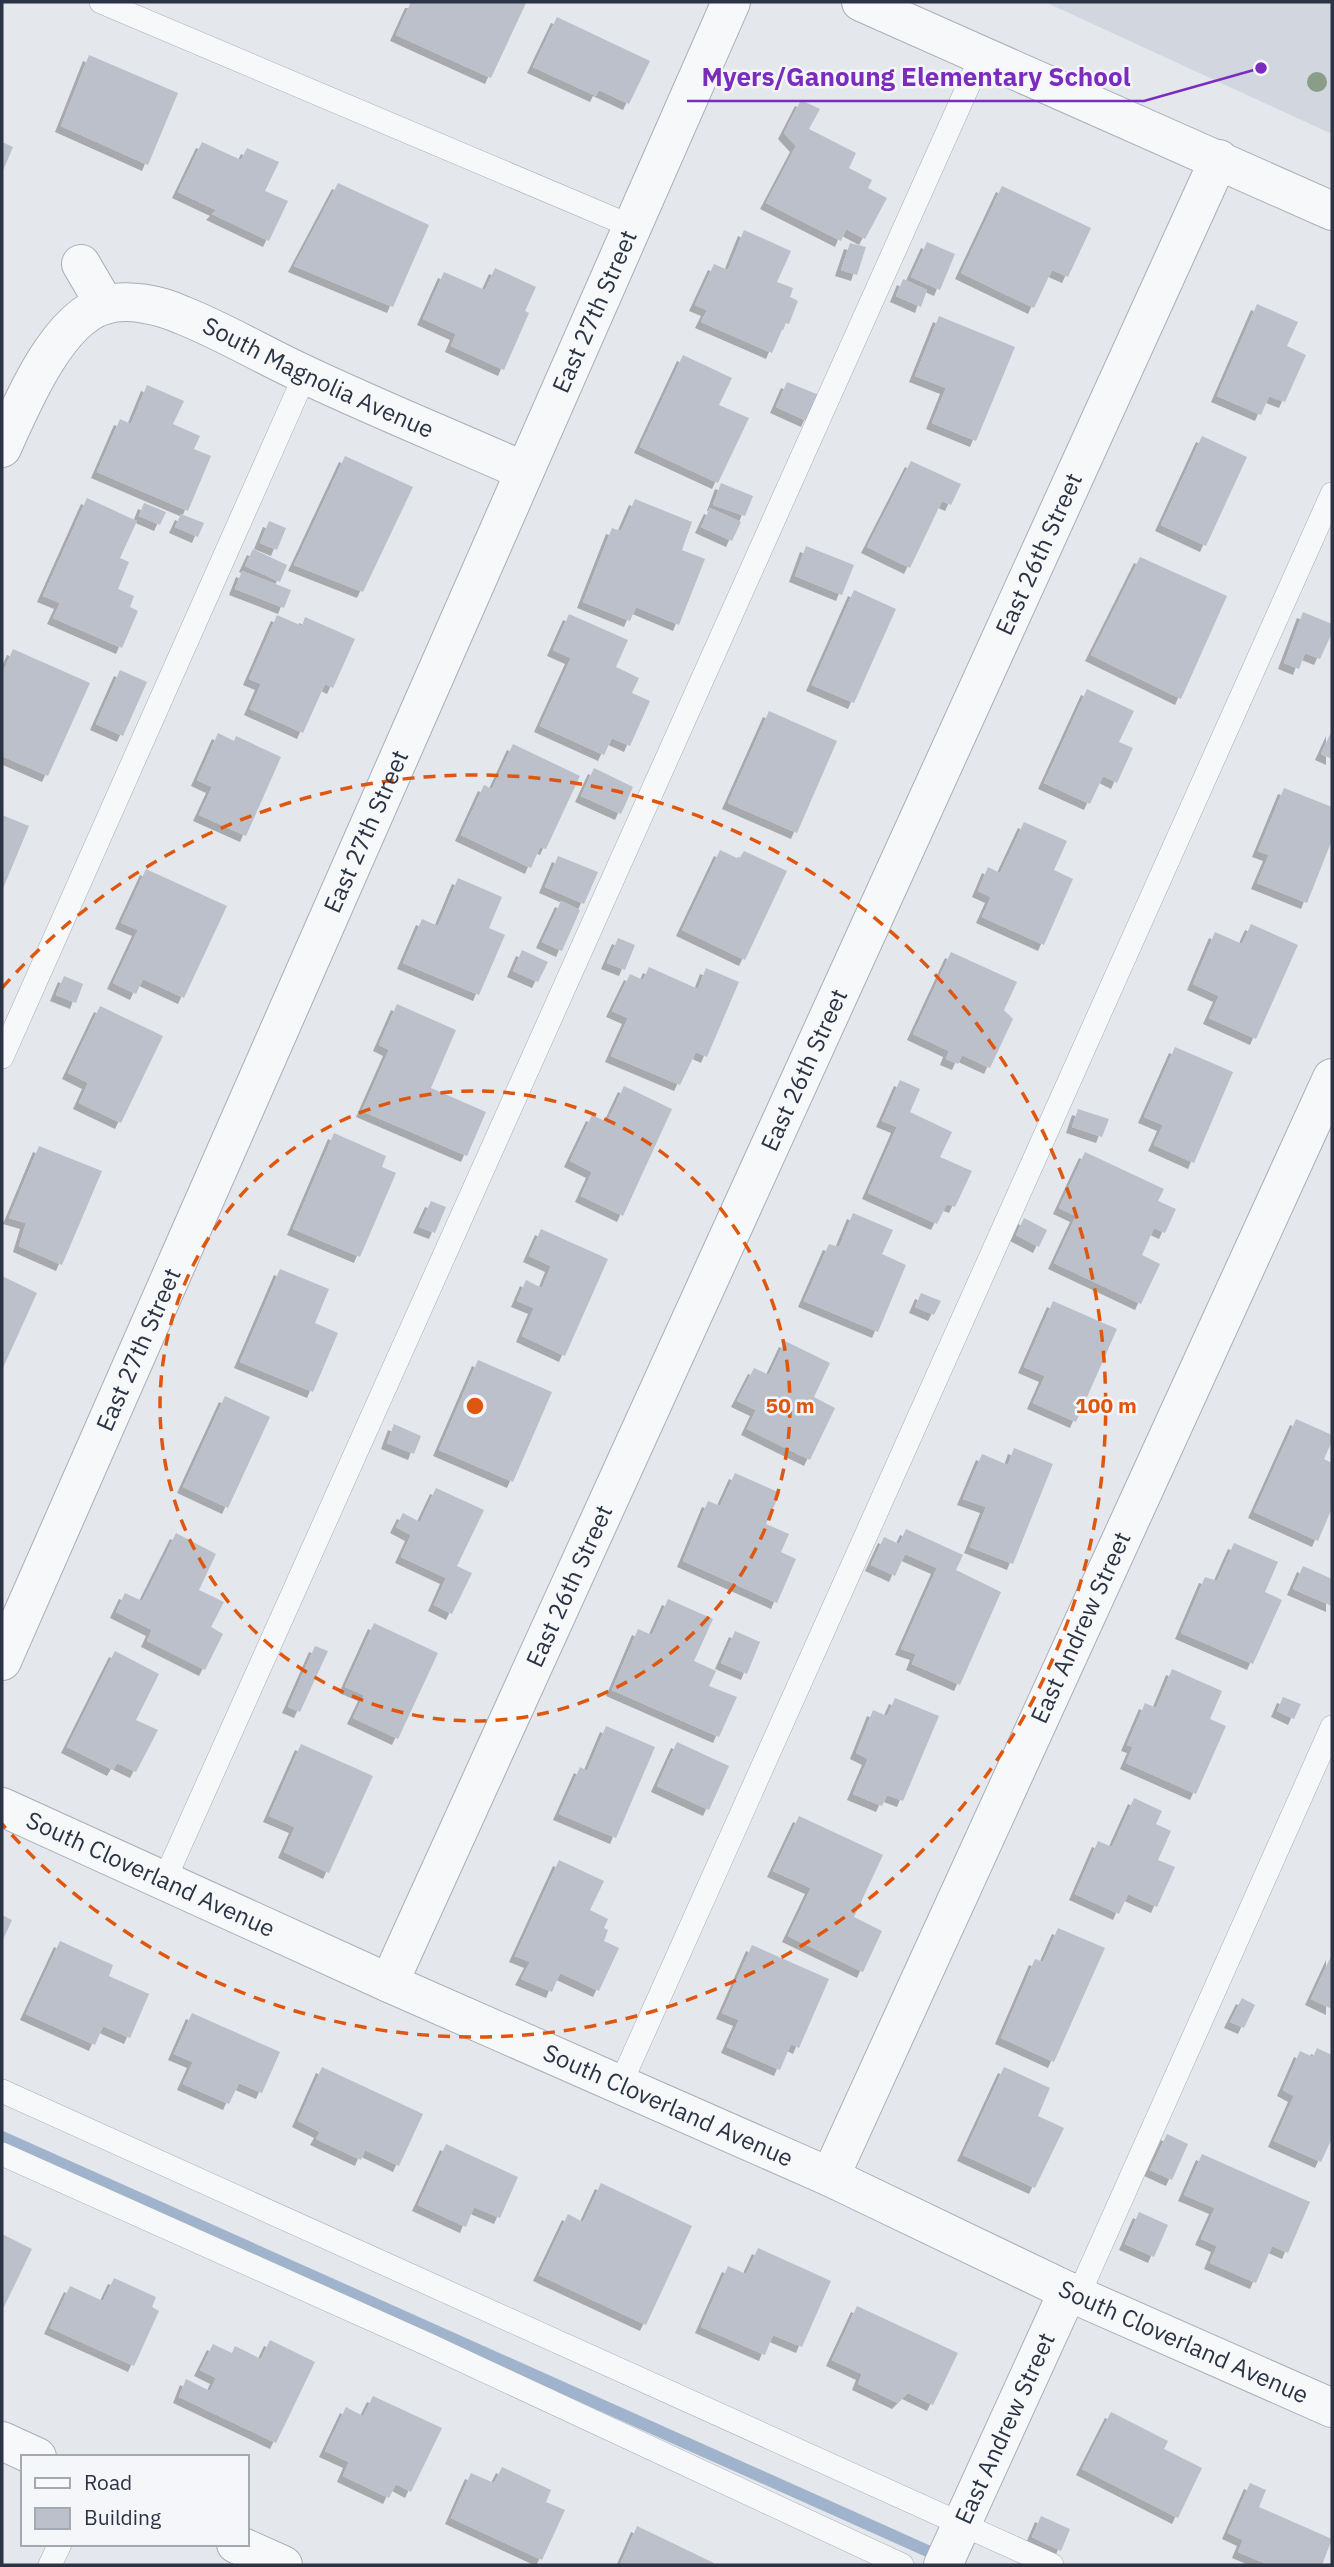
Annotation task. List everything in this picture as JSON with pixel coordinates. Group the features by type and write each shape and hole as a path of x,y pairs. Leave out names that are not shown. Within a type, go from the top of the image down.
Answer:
{"street":[{"name":"East 27th Street","path":"2,1661 731,2"},
{"path":"861,2 1332,211"},
{"name":"East 26th Street","path":"389,1983 1219,159"},
{"path":"2,448 48,356 88,313 105,305 81,264"},
{"name":"South Magnolia Avenue","path":"105,305 146,304 182,314 305,375 524,471"},
{"name":"East Andrew Street","path":"830,2178 1332,1078"},
{"name":"South Cloverland Avenue","path":"2,1807 389,1983 830,2178 1073,2293 1330,2400"},
{"name":"East Andrew Street","path":"943,2565 1073,2293"},
{"path":"2,2441 33,2455"},
{"path":"240,2546 283,2565"}],"lane":[{"path":"101,2 633,227"},
{"path":"164,1881 982,55"},
{"path":"2,1057 305,375"},
{"path":"620,2085 1332,494"},
{"path":"1073,2293 1332,1727"},
{"path":"2,2091 1052,2565"},
{"path":"2,2154 427,2344 902,2565"},
{"path":"50,2565 59,2546"}],"shaded area":[{"path":"1045,2 1332,2 1332,134"}],"building":[{"path":"411,2 526,3 491,78 396,35"},
{"path":"557,17 650,61 629,104 599,90 596,96 533,67"},
{"path":"89,55 178,93 148,165 61,126"},
{"path":"801,100 820,109 809,129 856,153 849,168 872,180 868,188 887,198 865,239 846,229 841,241 766,203 796,146 784,133"},
{"path":"2,142 13,147 2,173"},
{"path":"202,142 241,160 247,148 279,162 265,191 288,201 269,241 212,214 216,210 178,192"},
{"path":"338,183 429,225 393,307 294,266"},
{"path":"1002,186 1091,228 1068,277 1052,270 1034,308 961,273"},
{"path":"744,230 791,251 777,282 793,288 790,297 798,301 789,324 785,323 772,353 701,322 707,310 695,305 714,264 728,270"},
{"path":"927,242 955,254 940,290 911,277"},
{"path":"850,243 866,247 857,275 841,270"},
{"path":"495,268 536,287 525,311 529,313 504,370 451,346 456,334 423,319 444,272 485,290"},
{"path":"903,279 927,290 921,307 896,296"},
{"path":"1257,304 1298,322 1287,346 1306,355 1285,402 1269,396 1261,415 1217,396"},
{"path":"939,316 1015,347 976,441 932,423 946,388 915,376"},
{"path":"683,355 732,378 719,405 749,418 718,483 640,447"},
{"path":"787,382 819,395 807,421 776,407"},
{"path":"147,385 184,401 173,424 200,436 194,449 211,456 188,511 97,472 120,419 131,424"},
{"path":"1202,436 1247,457 1206,546 1161,525"},
{"path":"345,456 413,487 363,592 294,565"},
{"path":"911,461 961,484 951,505 942,501 910,568 867,547"},
{"path":"721,483 753,496 745,516 713,505"},
{"path":"87,498 137,521 120,558 129,562 118,589 134,596 130,607 138,611 122,648 53,618 60,603 43,596"},
{"path":"635,499 692,522 682,550 705,559 679,625 636,607 630,621 583,602 612,528 621,531"},
{"path":"144,503 166,512 160,525 139,516"},
{"path":"710,508 741,522 732,541 701,527"},
{"path":"181,514 204,523 198,537 175,527"},
{"path":"269,521 286,528 277,550 260,543"},
{"path":"806,546 854,565 842,595 795,576"},
{"path":"253,549 287,565 280,582 245,566"},
{"path":"1140,557 1227,596 1181,699 1091,655"},
{"path":"242,571 291,590 284,608 235,589"},
{"path":"854,590 896,609 854,703 812,685"},
{"path":"1303,612 1332,624 1332,633 1320,659 1305,653 1299,669 1284,663"},
{"path":"569,614 628,640 616,667 639,678 632,693 650,701 630,746 612,738 604,755 540,726 571,658 553,650"},
{"path":"277,615 302,626 305,617 355,639 333,688 325,684 303,733 250,709 261,684 249,679"},
{"path":"13,649 90,683 48,776 2,756 2,674"},
{"path":"120,670 147,682 123,736 96,724"},
{"path":"1087,689 1134,711 1119,742 1133,748 1117,783 1103,776 1090,804 1044,783"},
{"path":"769,711 837,741 797,833 728,803"},
{"path":"1332,730 1332,759 1321,754"},
{"path":"218,733 234,741 236,736 281,757 246,836 199,815 212,787 197,780"},
{"path":"513,744 580,776 546,849 540,847 531,868 461,835 484,785 492,789"},
{"path":"594,768 633,787 621,814 581,796"},
{"path":"1284,788 1332,807 1332,840 1307,903 1257,883 1269,855 1258,851"},
{"path":"2,815 29,826 2,891"},
{"path":"1024,822 1067,841 1054,870 1073,879 1044,945 982,917 991,897 978,891 988,867 1000,873"},
{"path":"720,850 739,859 744,851 787,871 745,960 682,930"},
{"path":"558,856 598,872 584,904 545,887"},
{"path":"146,869 227,906 184,998 143,979 136,994 113,983 138,930 121,923"},
{"path":"458,878 502,897 489,928 505,935 479,995 403,963 422,919 438,926"},
{"path":"561,901 580,910 562,951 542,942"},
{"path":"1251,924 1298,945 1256,1039 1209,1018 1219,996 1193,984 1215,932 1242,944"},
{"path":"618,938 635,945 625,970 607,963"},
{"path":"522,950 548,962 538,982 513,971"},
{"path":"951,952 1017,982 1004,1010 1013,1019 990,1068 962,1055 958,1064 946,1059 949,1051 913,1034"},
{"path":"649,967 698,989 706,968 739,982 707,1057 696,1052 680,1085 611,1056 628,1018 612,1011 630,974 643,980"},
{"path":"64,976 83,984 76,1003 56,995"},
{"path":"397,1004 456,1030 431,1088 486,1112 467,1156 362,1111 389,1050 379,1045"},
{"path":"100,1006 163,1036 121,1123 79,1103 88,1083 68,1073"},
{"path":"1175,1047 1233,1072 1194,1163 1154,1145 1163,1125 1144,1117"},
{"path":"900,1080 920,1089 910,1112 952,1132 940,1157 972,1171 955,1207 947,1204 937,1224 868,1193 897,1127 882,1121"},
{"path":"624,1086 672,1109 623,1216 581,1196 592,1172 570,1161 592,1115 607,1122"},
{"path":"1078,1109 1109,1119 1102,1137 1072,1127"},
{"path":"334,1133 386,1156 382,1167 396,1173 360,1257 293,1229"},
{"path":"39,1146 102,1171 62,1265 19,1246 26,1223 9,1218"},
{"path":"1085,1152 1164,1189 1158,1201 1176,1209 1165,1233 1154,1228 1142,1255 1160,1264 1141,1304 1054,1263 1076,1216 1059,1208"},
{"path":"431,1201 446,1207 435,1233 419,1227"},
{"path":"853,1213 893,1230 882,1254 906,1265 878,1332 804,1301 829,1244 839,1247"},
{"path":"1024,1218 1047,1230 1039,1247 1016,1235"},
{"path":"541,1229 608,1259 565,1356 522,1336 534,1308 517,1301 526,1280 542,1288 551,1266 529,1256"},
{"path":"280,1269 329,1289 315,1323 338,1333 313,1392 240,1362"},
{"path":"2,1276 37,1293 2,1370"},
{"path":"921,1293 941,1301 934,1315 915,1307"},
{"path":"1053,1301 1117,1329 1076,1422 1033,1403 1045,1376 1024,1367"},
{"path":"785,1341 830,1363 814,1397 835,1408 810,1460 747,1429 756,1410 737,1401 754,1368 769,1375"},
{"path":"478,1360 552,1392 513,1482 439,1450"},
{"path":"225,1396 270,1417 228,1508 183,1487"},
{"path":"1296,1419 1332,1435 1324,1459 1332,1463 1332,1508 1318,1541 1254,1512"},
{"path":"394,1424 421,1436 414,1454 387,1443"},
{"path":"1014,1448 1053,1464 1013,1564 970,1547 986,1507 963,1499 982,1454 1008,1465"},
{"path":"735,1473 780,1493 766,1524 789,1534 781,1552 796,1559 777,1603 683,1561 708,1501 720,1506"},
{"path":"436,1488 484,1510 457,1566 472,1573 452,1614 434,1605 446,1578 401,1557 411,1535 396,1527 403,1513 420,1522"},
{"path":"906,1529 963,1555 956,1570 1001,1592 960,1685 912,1664 916,1654 901,1649 937,1568 905,1554 895,1576 871,1565 884,1537 899,1544"},
{"path":"176,1533 216,1554 199,1590 224,1602 211,1627 223,1634 205,1670 147,1641 152,1630 116,1612 125,1593 142,1601"},
{"path":"1234,1543 1278,1562 1265,1592 1282,1600 1253,1664 1181,1633 1205,1577 1217,1581"},
{"path":"1303,1566 1332,1579 1332,1606 1293,1589"},
{"path":"668,1599 713,1619 694,1661 716,1671 709,1686 737,1697 719,1737 612,1690 638,1629 652,1635"},
{"path":"374,1623 438,1653 398,1739 353,1718 364,1695 345,1687"},
{"path":"735,1631 760,1642 747,1674 721,1663"},
{"path":"315,1646 328,1651 300,1712 288,1707"},
{"path":"115,1651 159,1674 136,1720 158,1730 136,1772 117,1763 113,1770 67,1747"},
{"path":"1172,1669 1222,1691 1210,1719 1226,1726 1196,1794 1126,1763 1133,1747 1127,1745 1145,1703 1156,1708"},
{"path":"1283,1697 1301,1704 1294,1719 1277,1711"},
{"path":"895,1698 939,1716 903,1801 887,1795 882,1806 853,1794 868,1759 856,1753 873,1710 887,1716"},
{"path":"606,1726 655,1747 616,1838 559,1814 580,1767 587,1771"},
{"path":"677,1742 729,1766 709,1810 657,1786"},
{"path":"301,1744 373,1776 329,1873 284,1852 295,1827 269,1816"},
{"path":"1134,1798 1162,1811 1156,1824 1171,1831 1158,1860 1175,1867 1157,1907 1128,1894 1119,1914 1075,1894 1098,1841 1112,1847"},
{"path":"799,1816 883,1855 854,1917 882,1931 863,1972 788,1936 811,1888 773,1871"},
{"path":"559,1860 604,1881 590,1910 608,1919 604,1928 608,1930 604,1941 619,1948 599,1991 560,1973 552,1992 521,1979 530,1962 515,1956"},
{"path":"2,1915 12,1920 2,1942"},
{"path":"1058,1928 1105,1948 1054,2062 1001,2038 1035,1959 1043,1962"},
{"path":"60,1941 113,1965 109,1976 149,1994 130,2038 103,2026 95,2045 26,2014"},
{"path":"752,1945 829,1979 799,2048 791,2044 780,2070 727,2047 739,2020 722,2013"},
{"path":"1332,1954 1332,2009 1311,1999"},
{"path":"1242,1998 1255,2005 1244,2028 1230,2022"},
{"path":"192,2013 280,2052 262,2093 239,2083 229,2104 183,2084 193,2062 174,2054"},
{"path":"1317,2048 1332,2055 1332,2138 1321,2162 1274,2141 1294,2096 1283,2090 1300,2051 1313,2057"},
{"path":"322,2067 423,2114 399,2166 365,2150 361,2160 316,2139 320,2132 298,2121"},
{"path":"1004,2067 1050,2088 1038,2116 1064,2128 1035,2188 963,2155"},
{"path":"1167,2134 1188,2144 1172,2180 1150,2170"},
{"path":"446,2144 518,2177 500,2218 474,2207 466,2227 418,2205"},
{"path":"1202,2154 1310,2202 1288,2253 1272,2246 1256,2283 1210,2263 1217,2246 1201,2239 1215,2208 1184,2195"},
{"path":"601,2183 692,2226 646,2325 539,2275 568,2214 583,2222"},
{"path":"1139,2212 1168,2225 1154,2257 1125,2244"},
{"path":"2,2234 32,2249 2,2311"},
{"path":"758,2248 831,2281 802,2347 773,2335 765,2355 701,2327 728,2266 746,2274"},
{"path":"114,2278 156,2297 152,2307 159,2311 134,2366 50,2328 70,2286 103,2301"},
{"path":"857,2306 958,2353 933,2405 908,2393 898,2403 858,2384 862,2374 832,2360"},
{"path":"270,2340 315,2362 276,2443 179,2397 186,2379 210,2391 216,2378 200,2370 213,2344 232,2353 235,2346 261,2359"},
{"path":"373,2396 442,2428 411,2492 396,2484 389,2498 343,2476 349,2462 325,2451 346,2407 363,2416"},
{"path":"1111,2412 1168,2441 1164,2449 1202,2468 1178,2518 1082,2469"},
{"path":"502,2467 551,2490 546,2502 565,2510 542,2560 451,2518 471,2473 494,2483"},
{"path":"1250,2483 1266,2490 1259,2507 1332,2539 1322,2565 1269,2565 1238,2552 1243,2540 1228,2533"},
{"path":"1041,2516 1070,2529 1061,2551 1032,2537"},
{"path":"637,2526 714,2563 620,2565"}],"waterway":[{"path":"2,2137 941,2557"}],"place":[{"name":"Myers/Ganoung Elementary School","path":"1261,68"}]}
